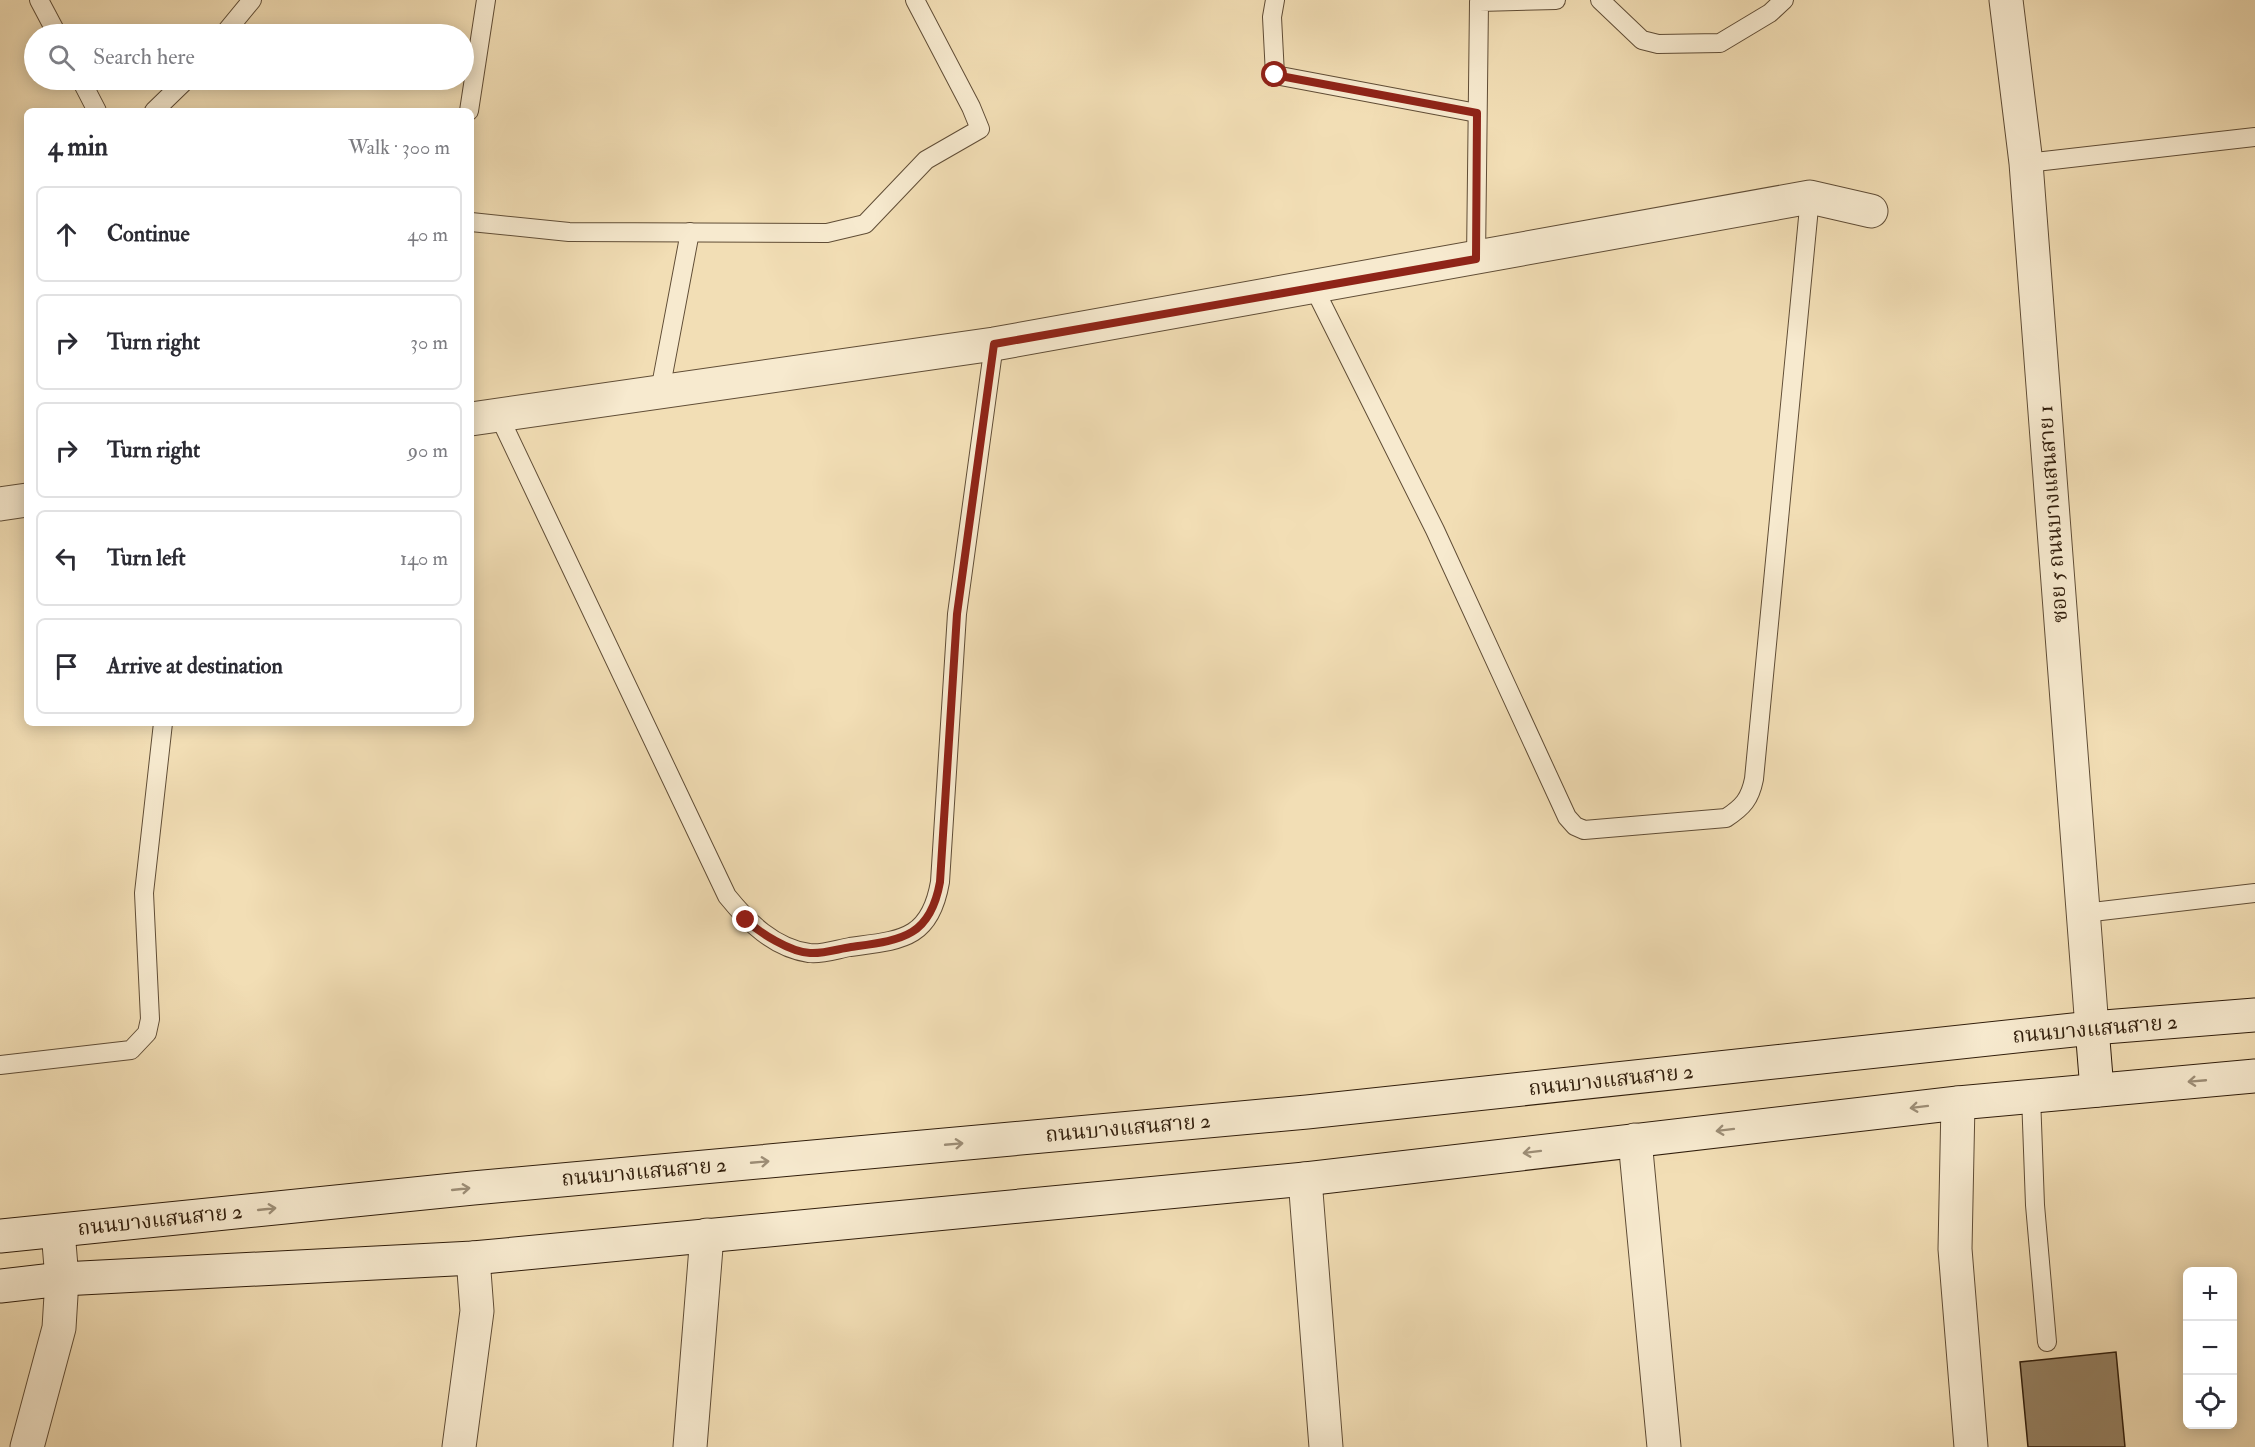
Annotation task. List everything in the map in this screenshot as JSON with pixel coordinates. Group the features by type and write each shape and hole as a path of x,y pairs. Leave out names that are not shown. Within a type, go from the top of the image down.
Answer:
{"main road":[{"name":"ซอย 5 ถนนบางแสนสาย 1","path":"2006,0 2026,163 2097,1090"},
{"path":"485,416 994,344 1476,259 1810,197 1871,211"},
{"path":"0,504 24,500"},
{"name":"ถนนบางแสนสาย 2","path":"0,1236 473,1188 1296,1113 2092,1028 2255,1015"},
{"path":"0,1286 62,1279 473,1258 1305,1179 1958,1103 2255,1076"},
{"path":"1958,1103 1954,1249 1971,1447"},
{"path":"1635,1140 1664,1447"},
{"path":"1305,1179 1326,1447"},
{"path":"27,1447 59,1328 62,1279 58,1231"},
{"path":"690,1447 707,1235"},
{"path":"459,1447 477,1311 473,1258"}],"lane":[{"path":"39,0 52,24"},
{"path":"232,24 252,0"},
{"path":"474,78 486,0"},
{"path":"474,222 569,232 827,233 865,224 926,160 980,129 971,107 915,0"},
{"path":"1275,0 1272,17 1275,75 1477,113"},
{"path":"1476,259 1479,2 1556,0"},
{"path":"1600,0 1642,40 1658,44 1720,44 1770,13 1784,0"},
{"path":"86,90 95,108"},
{"path":"157,108 176,90"},
{"path":"469,108 472,90"},
{"path":"2026,163 2255,137"},
{"path":"1314,288 1436,530 1567,817 1575,826 1584,830 1726,818 1743,807 1751,794 1754,779 1810,197"},
{"path":"660,391 690,232"},
{"path":"485,416 727,896 746,920 767,936 810,953 820,952 896,941 918,929 927,920 935,904 940,882 957,614 994,344"},
{"path":"0,1065 131,1050 147,1033 150,1019 144,893 163,726"},
{"path":"2084,913 2255,893"},
{"path":"2031,1096 2035,1204 2048,1342"}],"building":[{"path":"2116,1352 2125,1447 2028,1447 2020,1362"}],"route":[{"path":"746,920 767,936 810,953 896,941 918,929 933,910 940,882 957,614 994,344 1476,259 1477,113 1275,75"}]}
